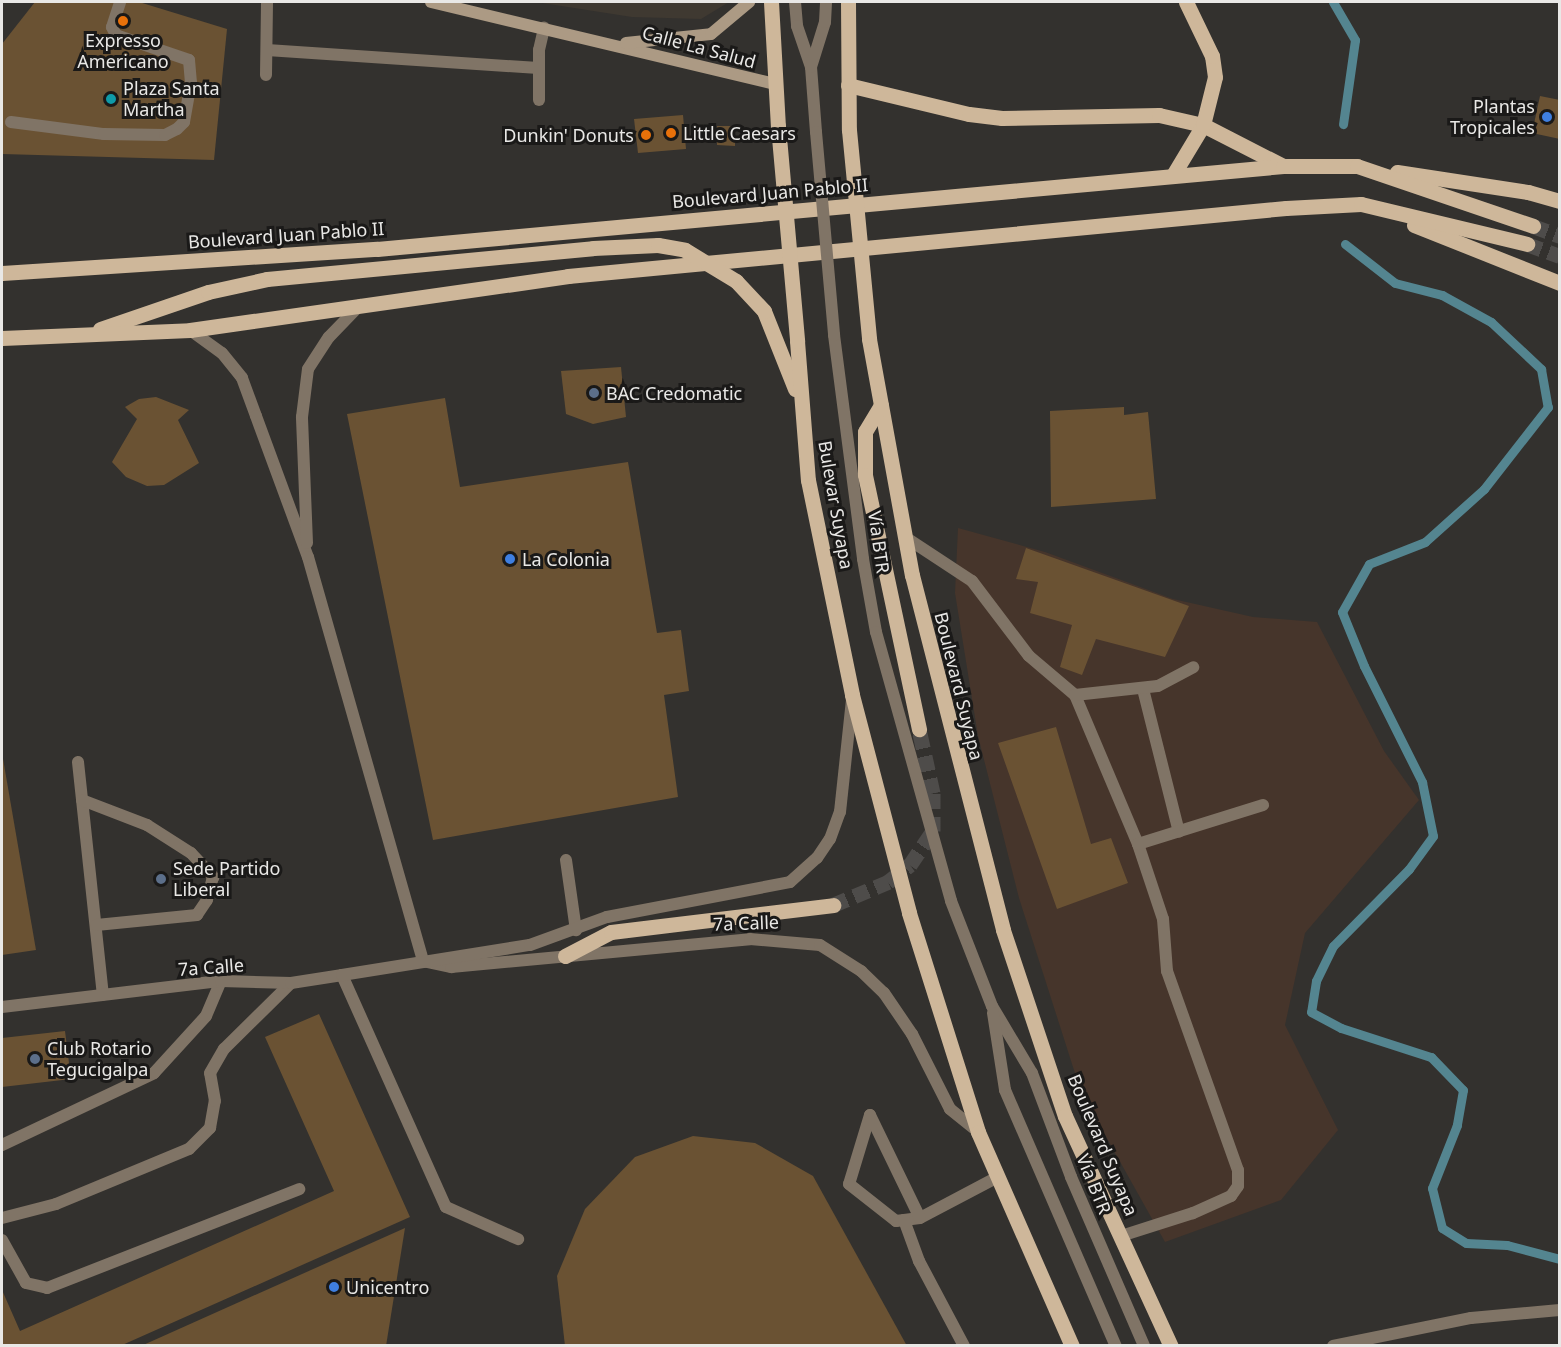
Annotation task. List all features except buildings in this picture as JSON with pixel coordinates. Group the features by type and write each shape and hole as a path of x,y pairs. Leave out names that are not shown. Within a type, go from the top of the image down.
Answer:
{"main road":[{"name":"Calle La Salud","path":"430,2 616,44 731,77 775,84"},
{"name":"Calle La Salud","path":"616,44 711,33 749,2"},
{"path":"771,2 775,84"},
{"path":"1173,175 1203,125 1215,77 1212,56 1186,2"},
{"name":"Boulevard Suyapa","path":"850,4 849,130 869,339 905,537 961,777 1003,930 1065,1116 1171,1346"},
{"name":"Bulevar Suyapa","path":"775,84 808,480 852,695"},
{"path":"848,85 969,114 1002,118 1159,115 1203,125 1283,166"},
{"name":"Boulevard Juan Pablo II","path":"2,273 377,249 1283,166 1357,166 1533,226"},
{"path":"1357,166 1528,192 1560,201"},
{"path":"1361,204 1560,283"},
{"path":"2,338 190,330 568,276 1274,209 1361,204 1527,244"},
{"path":"86,334 208,292 267,279 593,248 657,246 686,250 736,281 764,311 802,406"},
{"path":"881,405 865,432 866,475 919,729"},
{"path":"852,695 909,913 978,1132 996,1178 1072,1346"},
{"path":"565,956 611,932 833,905"}],"street":[{"path":"10,122 104,134 165,135 177,129 184,122 191,83 189,60 116,35 112,27 120,2"},
{"path":"266,75 267,2"},
{"name":"Vía BTR","path":"795,2 797,26 812,67 834,335 863,560 876,632 951,901 992,1006 1032,1073 1076,1188 1144,1346"},
{"name":"Vía BTR","path":"812,67 825,22 826,2"},
{"path":"539,100 538,68 544,28"},
{"path":"267,50 538,68"},
{"path":"308,557 302,417 308,369 329,337 360,305"},
{"path":"190,330 222,353 242,378 308,557 423,962"},
{"path":"905,537 972,581 1029,656 1075,695 1138,844 1163,920 1167,971 1238,1170 1238,1186 1231,1196 1193,1213 1120,1236"},
{"path":"1075,695 1158,686 1193,667"},
{"path":"1143,689 1179,832"},
{"name":"7a Calle","path":"2,1007 221,981 291,982 342,975 530,945 607,917 655,905 770,889 790,882 802,872 830,839 840,812 852,695"},
{"path":"78,762 104,995"},
{"path":"82,800 147,825 191,853 213,877 207,900 197,915 96,925"},
{"path":"1138,844 1263,805"},
{"path":"566,860 576,930"},
{"name":"7a Calle","path":"423,962 451,967 750,939 820,945 861,971 884,993 912,1034 950,1109 978,1132"},
{"path":"342,975 446,1208 518,1239"},
{"path":"2,1145 154,1073 206,1016 221,981"},
{"path":"2,1218 56,1204 189,1149 210,1128 215,1101 210,1073 224,1049 291,982"},
{"name":"Vía BTR","path":"992,1006 1005,1090 1116,1346"},
{"path":"920,1218 870,1115 849,1184 896,1221 920,1218 996,1178"},
{"path":"2,1240 26,1283 47,1288 299,1189"},
{"path":"904,1220 919,1261 964,1346"},
{"path":"1333,1346 1471,1318 1556,1311"}],"shaded area":[{"path":"536,2 729,2 701,19 632,17"},
{"path":"958,528 1045,552 1173,599 1253,617 1317,622 1384,751 1419,800 1305,933 1285,1025 1338,1130 1281,1200 1165,1242 1081,1092 1019,898 978,736 955,593"}],"waterway":[{"path":"1333,2 1355,40 1343,124"},
{"path":"1345,244 1395,283 1442,295 1491,322 1541,369 1548,407 1484,489 1425,542 1369,564 1342,612 1364,666 1422,782 1433,836 1409,869 1333,946 1316,981 1311,1012 1341,1028 1431,1057 1463,1090 1457,1125 1432,1188 1442,1228 1466,1243 1507,1245 1560,1259"}],"tunnel":[{"path":"1533,226 1560,236"},
{"path":"1527,244 1560,256"},
{"path":"833,905 888,882 910,865 933,831 933,793 919,729"}],"place":[{"name":"Expresso Americano","path":"123,21"},
{"name":"Plaza Santa Martha","path":"111,99"},
{"name":"Plantas Tropicales","path":"1547,117"},
{"name":"Little Caesars","path":"671,133"},
{"name":"Dunkin' Donuts","path":"646,135"},
{"name":"BAC Credomatic","path":"594,393"},
{"name":"La Colonia","path":"510,559"},
{"name":"Sede Partido Liberal","path":"161,879"},
{"name":"Club Rotario Tegucigalpa","path":"35,1059"},
{"name":"Unicentro","path":"334,1287"}]}
